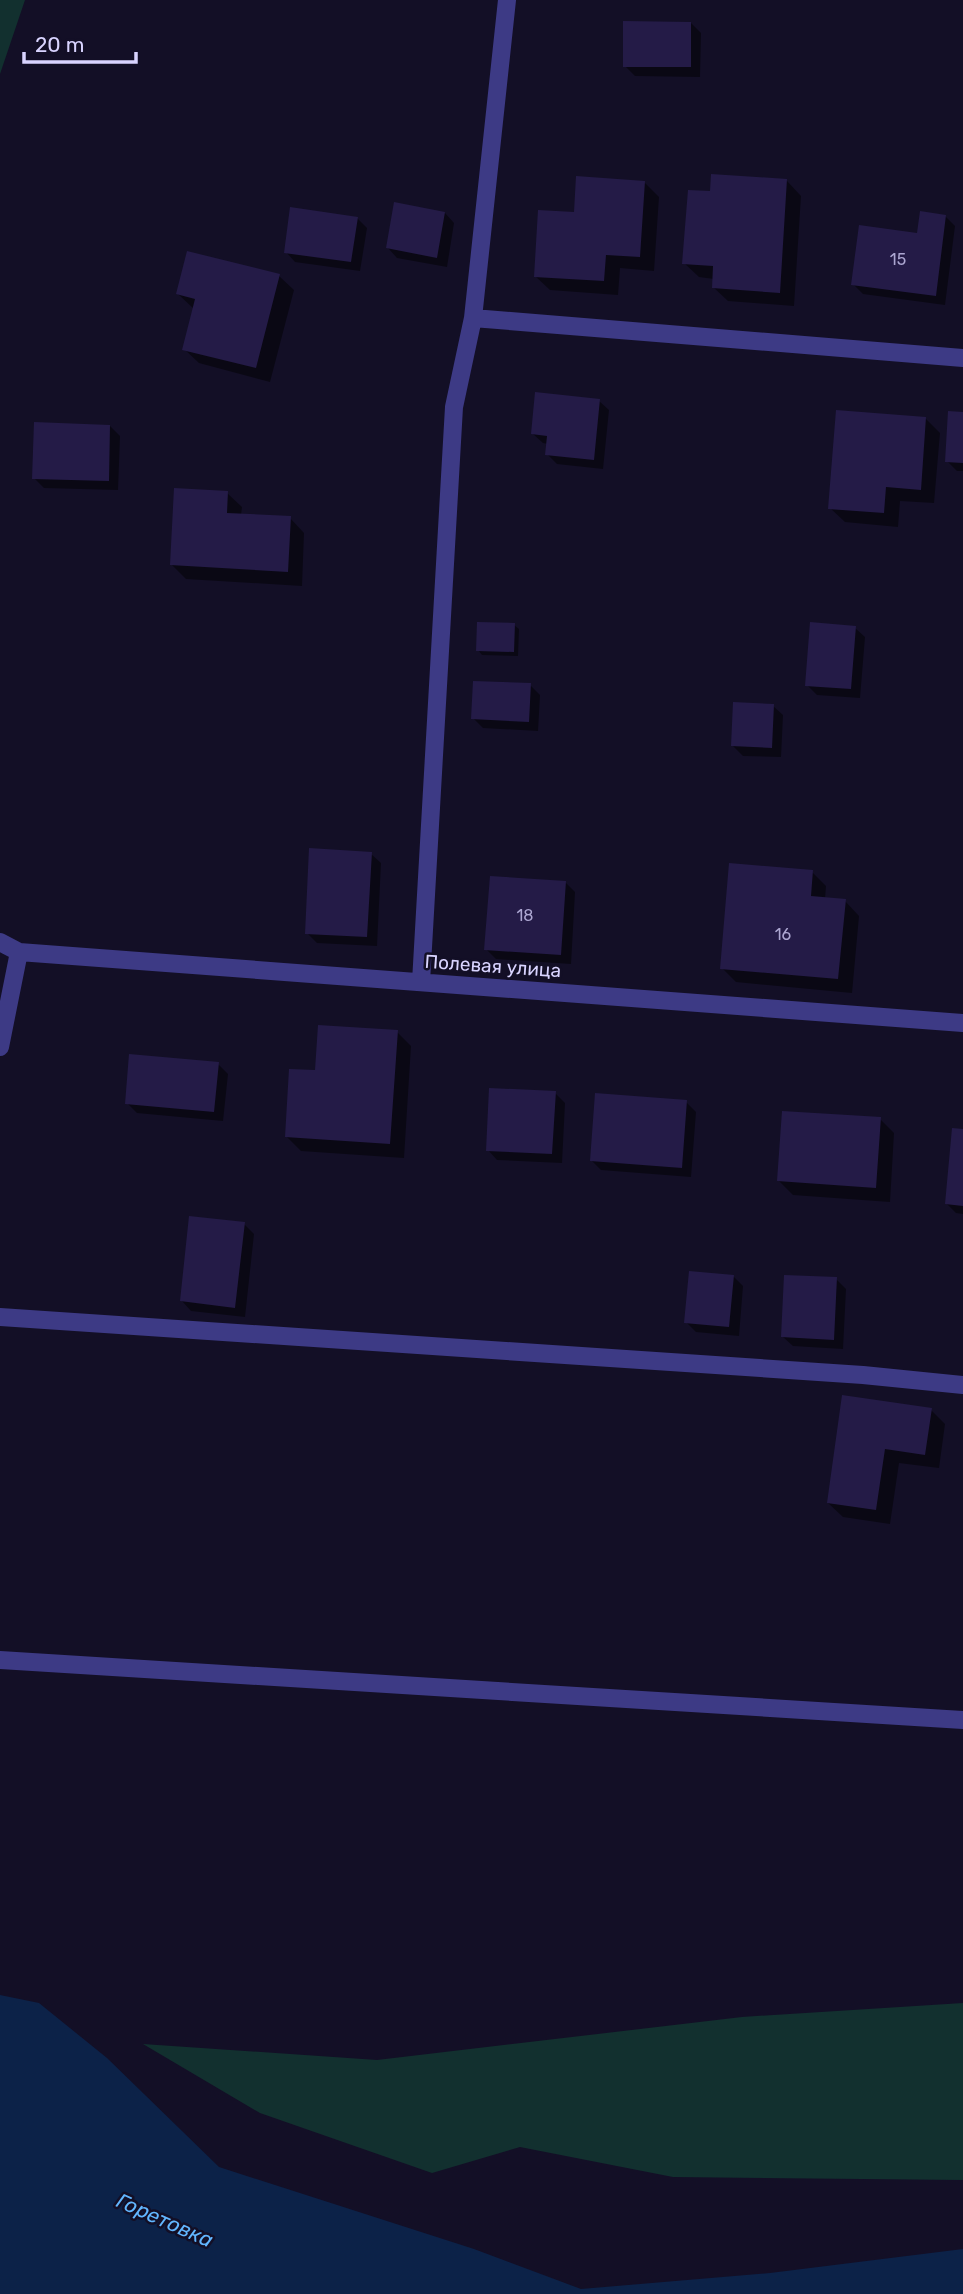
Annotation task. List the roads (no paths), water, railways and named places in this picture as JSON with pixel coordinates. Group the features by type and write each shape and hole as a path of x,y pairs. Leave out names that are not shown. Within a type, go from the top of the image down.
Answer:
{"street":[{"path":"421,982 454,407 473,318 507,0"},
{"path":"473,318 963,358"},
{"path":"0,942 19,951 0,1047"},
{"name":"Полевая улица","path":"19,951 963,1023"},
{"path":"0,1317 863,1375 963,1385"},
{"path":"0,1660 963,1720"}],"water":[{"name":"Горетовка","path":"0,1995 39,2003 107,2058 219,2167 474,2249 581,2289 770,2273 963,2249 963,2294 0,2294"}]}
